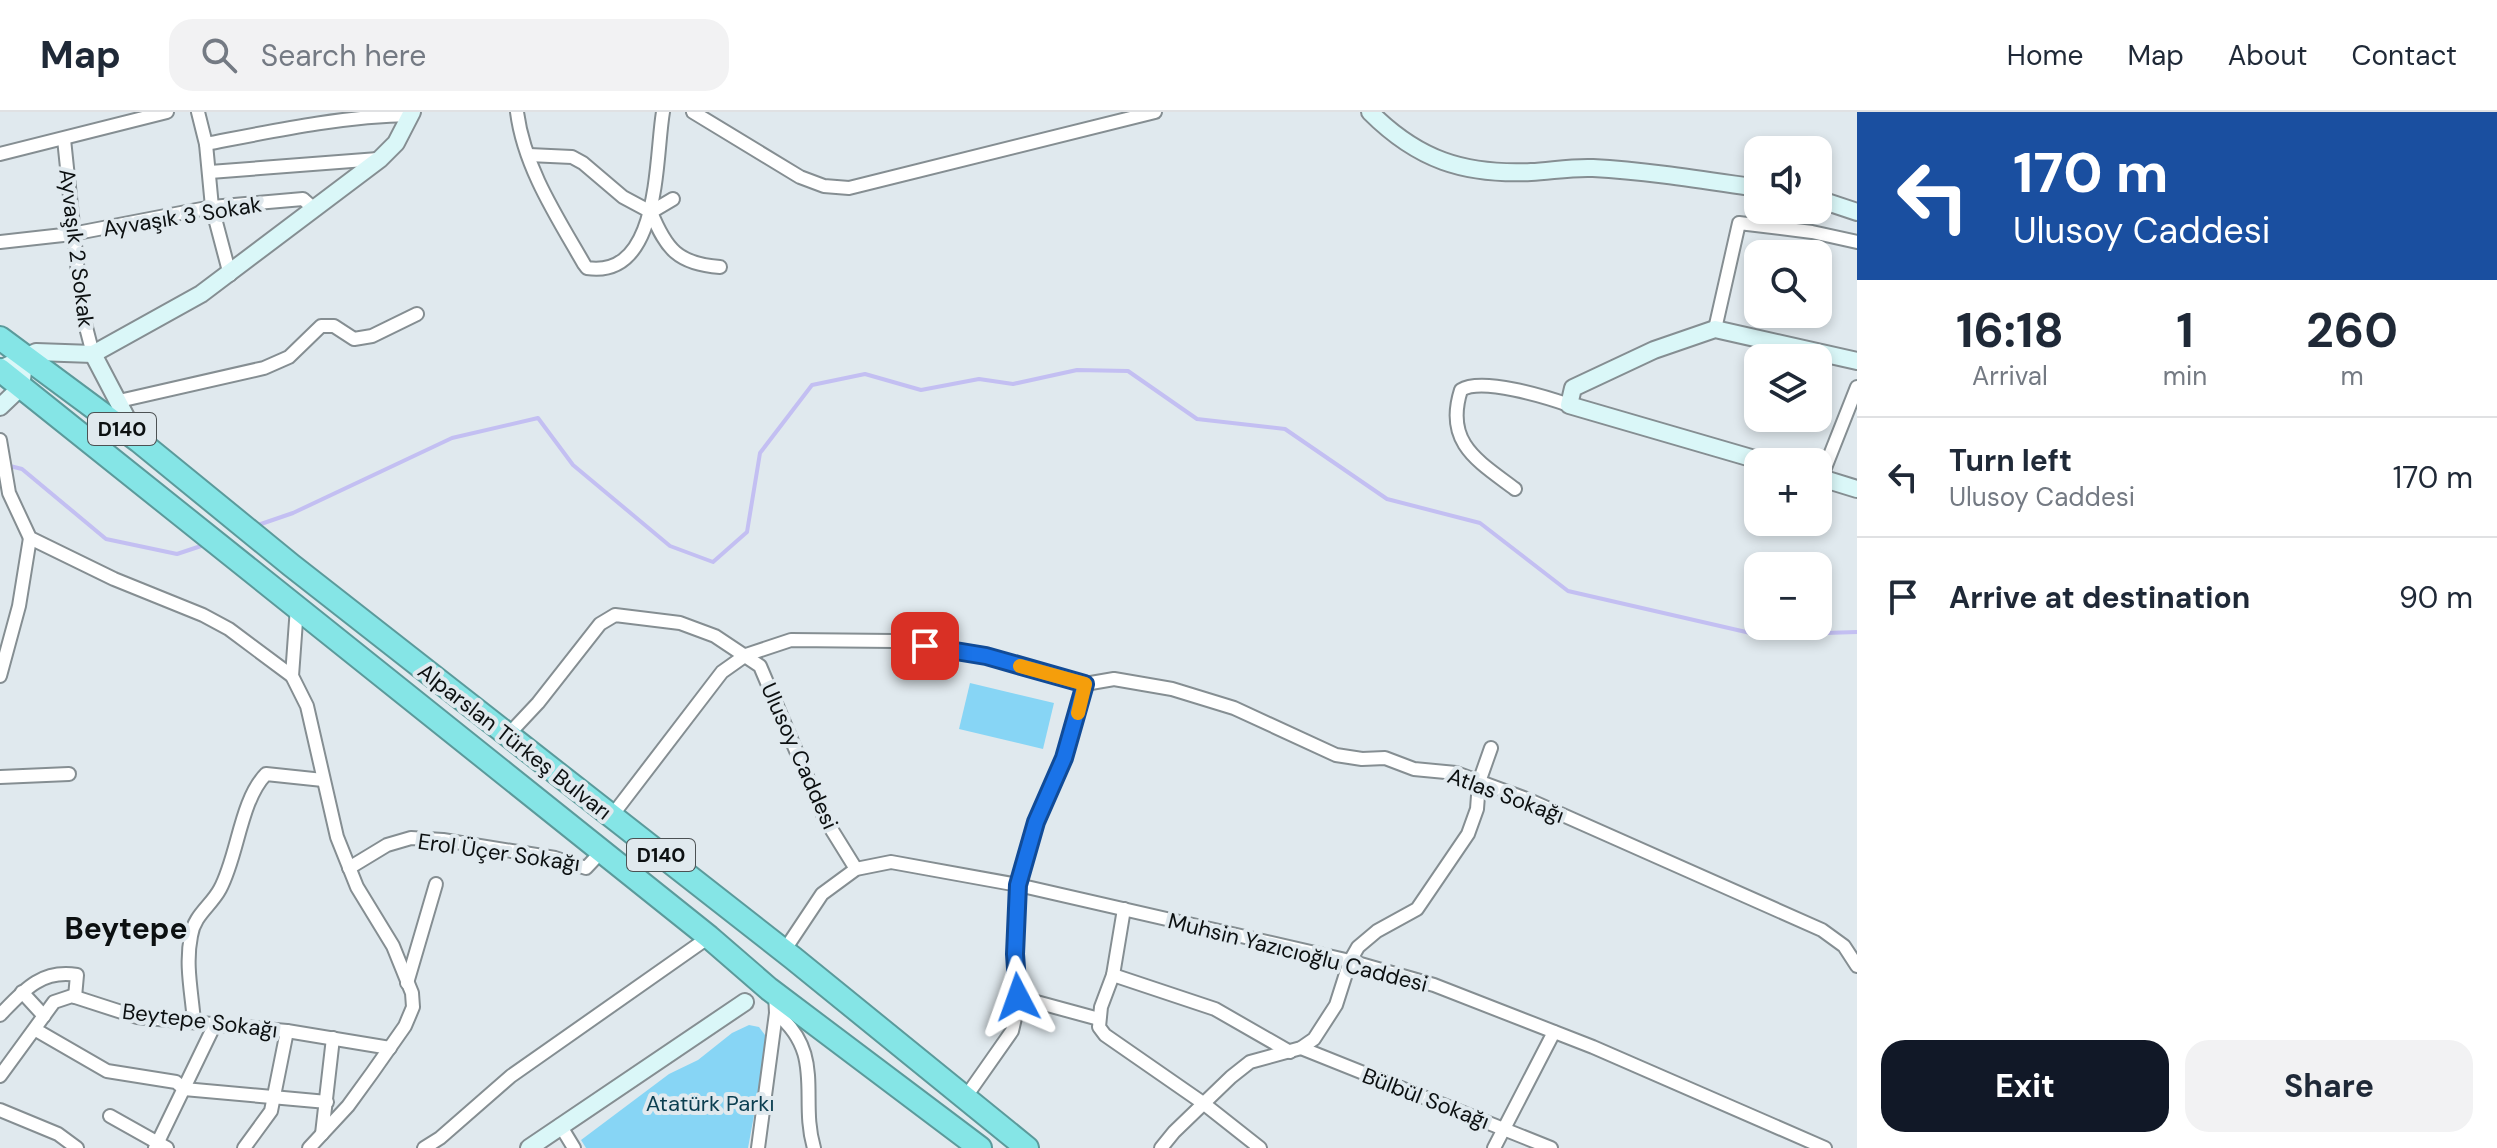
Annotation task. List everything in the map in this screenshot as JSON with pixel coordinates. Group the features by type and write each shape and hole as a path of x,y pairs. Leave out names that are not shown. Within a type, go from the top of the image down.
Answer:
{"highway":[{"name":"Alparslan Türkeş Bulvarı","path":"0,338 139,441 291,565 791,956 1027,1148"},
{"name":"Alparslan Türkeş Bulvarı","path":"0,370 709,937 771,997 980,1148"},
{"path":"772,953 791,956 802,978 797,987 787,994 771,997 759,972 763,961 772,953"}],"street":[{"path":"0,154 167,112"},
{"path":"198,112 206,144 212,207 230,275"},
{"path":"517,112 529,155 548,199 587,268 605,267 630,254 640,240 651,212 663,112"},
{"path":"693,112 800,177 824,186 849,188 1105,118 1155,112"},
{"path":"1370,112 1417,150 1469,170 1527,172 1587,168 1640,171 1744,186"},
{"path":"206,144 290,128 412,114"},
{"path":"0,370 36,352 93,354 201,294 380,159 396,143 412,114"},
{"name":"Ayvaşık 2 Sokak","path":"64,139 82,312 93,354 139,441"},
{"path":"529,155 572,157 583,163 623,197 651,212 662,238 678,255 691,263 720,267"},
{"path":"210,172 380,159"},
{"name":"Ayvaşık 3 Sokak","path":"0,242 72,234 212,207 303,199 313,208"},
{"path":"651,212 673,199"},
{"path":"1832,204 1857,212"},
{"path":"1715,329 1739,223 1812,232 1857,242"},
{"path":"119,401 264,368 289,357 321,326 334,326 354,339 372,336 417,314"},
{"path":"1569,405 1573,388 1654,350 1715,329 1857,361"},
{"path":"0,407 21,387 25,357"},
{"path":"1515,489 1490,472 1461,442 1457,401 1461,390 1468,386 1515,391 1744,456"},
{"path":"1832,449 1857,387"},
{"path":"1843,423 1857,426"},
{"path":"0,440 9,493 30,538 19,606 0,676"},
{"path":"1832,482 1857,489"},
{"path":"30,538 229,629 292,676 307,706 337,837 357,887 393,946 413,1007 405,1026 348,1106 309,1148"},
{"path":"292,676 297,606"},
{"path":"508,735 538,703 600,624 615,615 680,623 715,636 746,655 722,672 611,817"},
{"name":"Ulusoy Caddesi","path":"746,655 791,640 894,641 986,656 1085,684"},
{"name":"Ulusoy Caddesi","path":"746,655 760,666 825,819 856,869"},
{"name":"Atlas Sokağı","path":"1085,684 1114,679 1172,689 1234,708 1336,755 1362,759 1385,758 1414,769 1456,773 1529,800 1822,930 1844,946 1857,966"},
{"path":"965,1098 1012,1031 1018,997 1015,954 1018,885 1036,822 1064,758 1085,684"},
{"path":"1161,1148 1203,1103 1250,1062 1296,1050 1314,1039 1336,1005 1350,961 1358,947 1377,931 1417,909 1468,834 1477,809 1479,782 1491,748"},
{"path":"0,777 69,774"},
{"path":"194,1022 188,971 191,932 202,912 220,891 254,791 266,774 323,780"},
{"name":"Erol Üçer Sokağı","path":"349,868 387,845 411,838 443,840 555,858 586,868 602,851"},
{"name":"Muhsin Yazıcıoğlu Caddesi","path":"791,956 822,894 856,869 891,862 1018,885 1350,961 1434,985 1554,1032 1825,1148"},
{"path":"407,983 436,884"},
{"path":"1124,909 1113,975 1101,1007 1099,1027 1105,1035 1203,1103 1260,1148"},
{"path":"424,1148 440,1138 511,1076 709,937"},
{"path":"0,1015 37,980 63,973 77,975 75,997 54,1002 0,1076"},
{"name":"Bülbül Sokağı","path":"1113,975 1215,1009 1296,1050 1551,1148"},
{"path":"22,992 44,1016"},
{"name":"Beytepe Sokağı","path":"75,997 137,1017 287,1031 390,1048"},
{"path":"529,1148 745,1002 771,997"},
{"path":"758,1148 771,997"},
{"path":"771,997 794,1028 809,1072 809,1133 814,1148"},
{"path":"1018,997 1099,1019"},
{"path":"110,1116 160,1146 215,1024"},
{"path":"36,1030 107,1071 176,1082 184,1089 327,1102"},
{"path":"244,1148 271,1111 287,1031"},
{"path":"1494,1148 1554,1032"},
{"path":"322,1135 333,1038"},
{"path":"0,1110 58,1134 77,1148"},
{"path":"560,1125 574,1148"}],"green space":[{"path":"970,683 1054,703 1043,749 959,729"},
{"name":"Atatürk Parkı","path":"749,1025 759,1027 768,1039 748,1148 586,1148 581,1140 669,1074 698,1060 732,1033"}],"waterway":[{"path":"258,525 293,513 452,438 538,418 573,465 670,546 713,562 747,532 760,453 812,385 865,374 921,390 979,379 1013,384 1077,370 1128,371 1197,419 1285,429 1387,499 1480,523 1568,591 1759,635 1857,632"},
{"path":"6,465 22,469 106,539 177,554 204,545"}],"slow traffic":[{"path":"1020,666 1085,684 1078,713"}],"district":[{"name":"Beytepe","path":"126,929"}],"route":[{"path":"925,646 986,656 1085,684 1064,758 1036,822 1018,885 1015,954 1018,997"}]}
